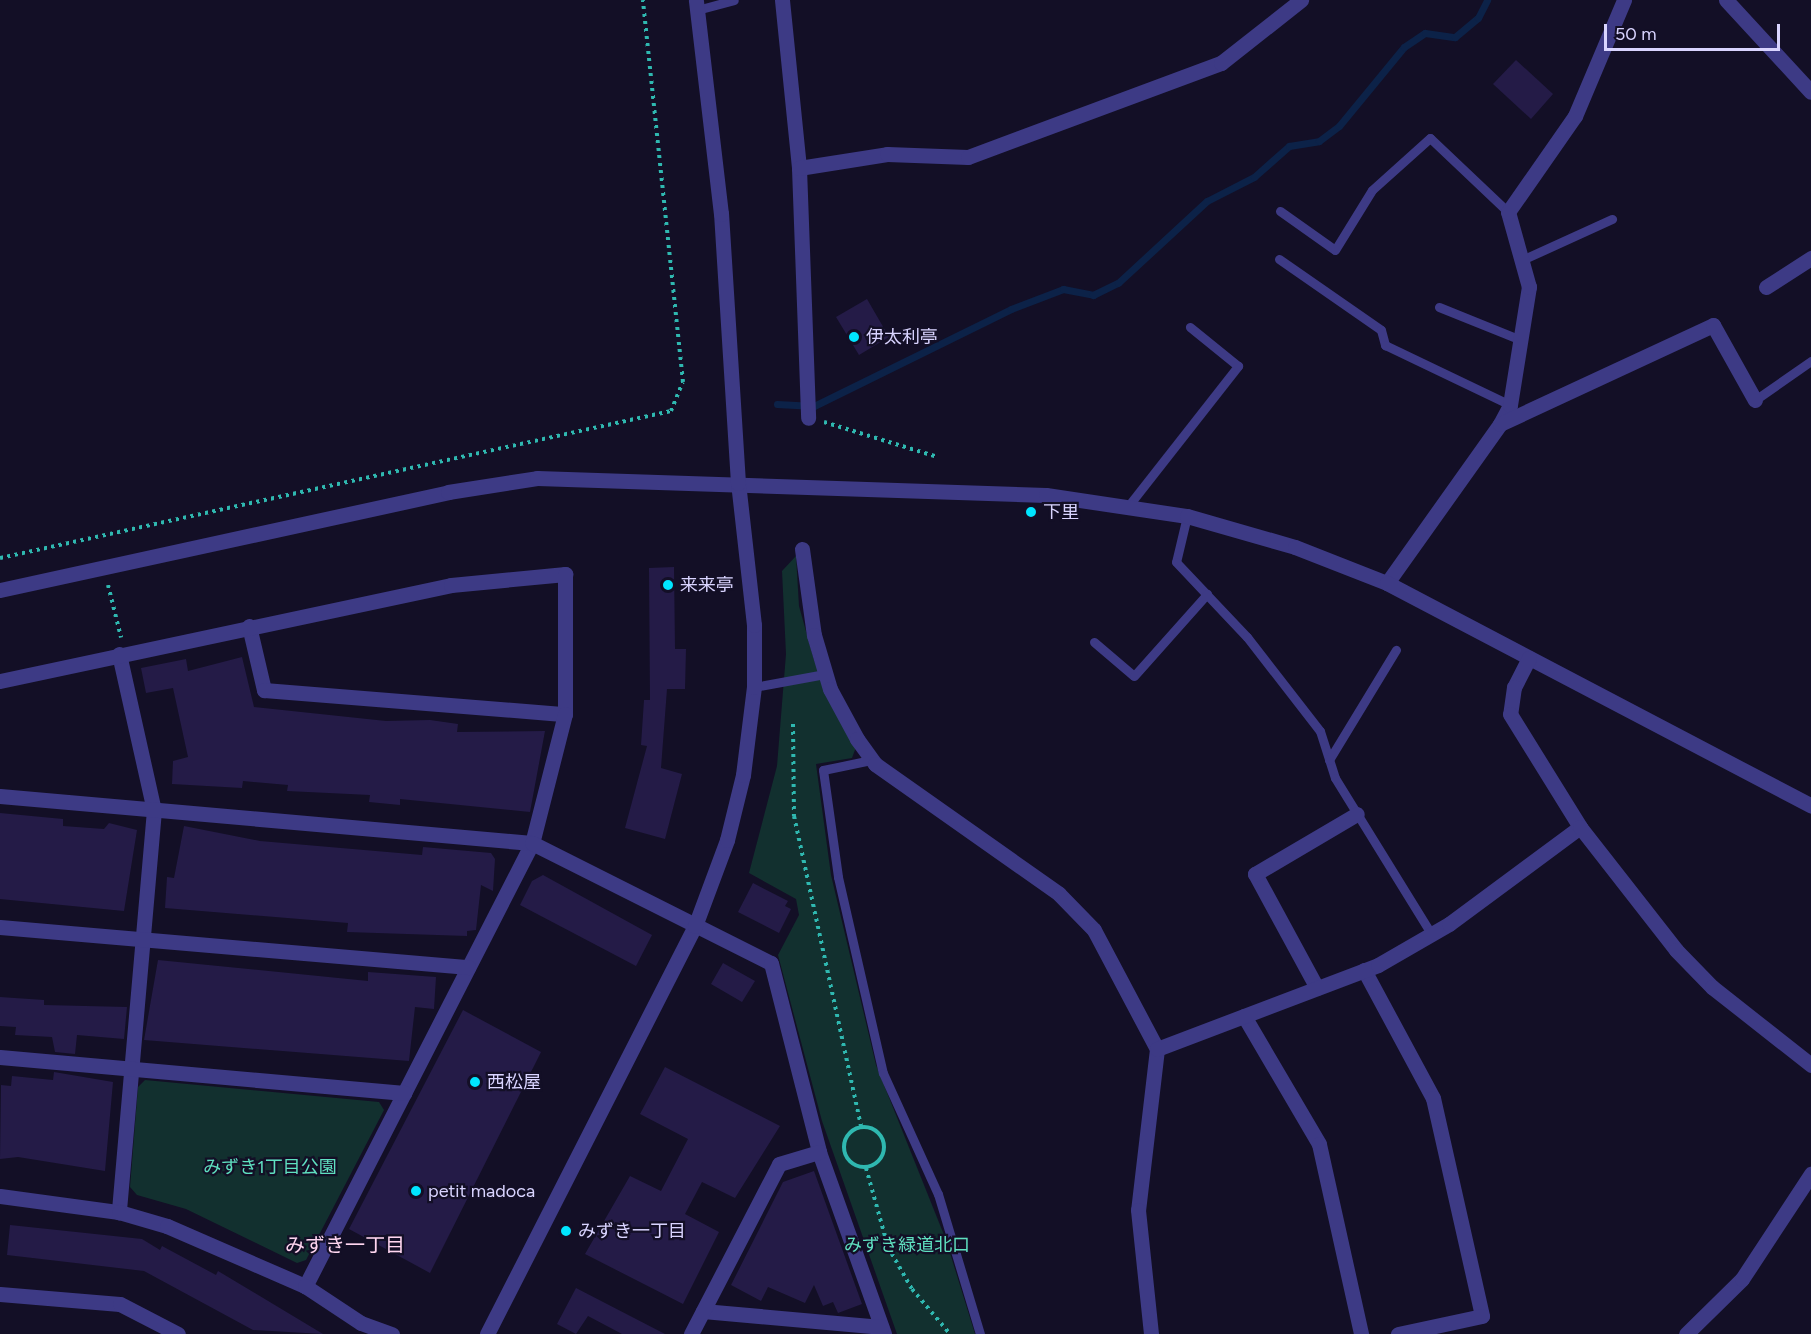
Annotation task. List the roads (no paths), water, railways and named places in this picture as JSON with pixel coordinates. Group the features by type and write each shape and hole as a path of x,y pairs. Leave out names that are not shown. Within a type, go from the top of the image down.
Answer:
{"street":[{"path":"782,0 799,168 808,418"},
{"path":"799,168 887,154 968,157 1221,63 1301,0"},
{"path":"1387,583 1500,424 1510,405 1529,287 1508,212 1575,116 1624,0"},
{"path":"1726,0 1811,92"},
{"path":"488,1334 695,926 737,806 754,687 752,593 738,483 721,214 696,5"},
{"path":"1767,287 1811,258"},
{"path":"1500,424 1713,325 1755,400"},
{"path":"0,590 509,481 738,483 1001,492 1129,505 1187,516 1296,547 1387,583 1811,806"},
{"path":"802,549 805,599 825,674 872,760 1059,894 1095,930 1157,1049 1137,1210 1151,1334"},
{"path":"0,681 249,626 451,585 565,574 565,714 532,843 305,1286"},
{"path":"249,626 264,690 565,714"},
{"path":"119,1212 154,810 122,654"},
{"path":"1529,658 1514,687 1510,714 1580,827 1676,950 1712,987 1811,1065"},
{"path":"0,796 532,843 771,963 819,1152 883,1330 703,1311"},
{"path":"1317,988 1255,874 1357,814"},
{"path":"1157,1049 1364,970 1430,932 1449,924 1580,827"},
{"path":"0,927 468,967"},
{"path":"1364,970 1433,1098 1482,1316 1398,1334"},
{"path":"1244,1016 1319,1144 1361,1334"},
{"path":"0,1057 404,1092"},
{"path":"691,1334 779,1164 819,1152"},
{"path":"1686,1334 1742,1279 1811,1174"},
{"path":"0,1196 119,1212 198,1238 305,1286 361,1323 392,1334"},
{"path":"0,1294 120,1304 178,1334"}],"lane":[{"path":"696,5 734,0"},
{"path":"1280,211 1335,250 1372,190 1430,138 1508,212"},
{"path":"1522,260 1612,219"},
{"path":"1279,259 1381,330 1385,345 1510,405"},
{"path":"1439,307 1521,340"},
{"path":"1129,505 1238,366 1190,327"},
{"path":"1755,400 1811,361"},
{"path":"1187,516 1176,562 1207,594 1320,731 1329,760 1357,814 1430,932"},
{"path":"1094,642 1134,676 1207,594"},
{"path":"1329,760 1396,650"},
{"path":"754,687 825,674"},
{"path":"872,760 823,770 838,877 883,1073 938,1194 980,1334"}],"waterway":[{"path":"777,404 814,406 1011,309 1063,289 1093,295 1118,283 1207,201 1254,177 1289,146 1319,141 1339,126 1404,47 1425,33 1455,37 1478,18 1487,0"}],"place":[{"name":"伊太利亭","path":"854,337"},
{"name":"下里","path":"1031,512"},
{"name":"来来亭","path":"668,585"},
{"name":"西松屋","path":"475,1082"},
{"name":"petit madoca","path":"416,1191"},
{"name":"みずき一丁目","path":"566,1231"}],"district":[{"name":"みずき一丁目","path":"345,1245"}],"park label":[{"name":"みずき1丁目公園","path":"270,1167"},
{"name":"みずき緑道北口","path":"907,1245"}]}
